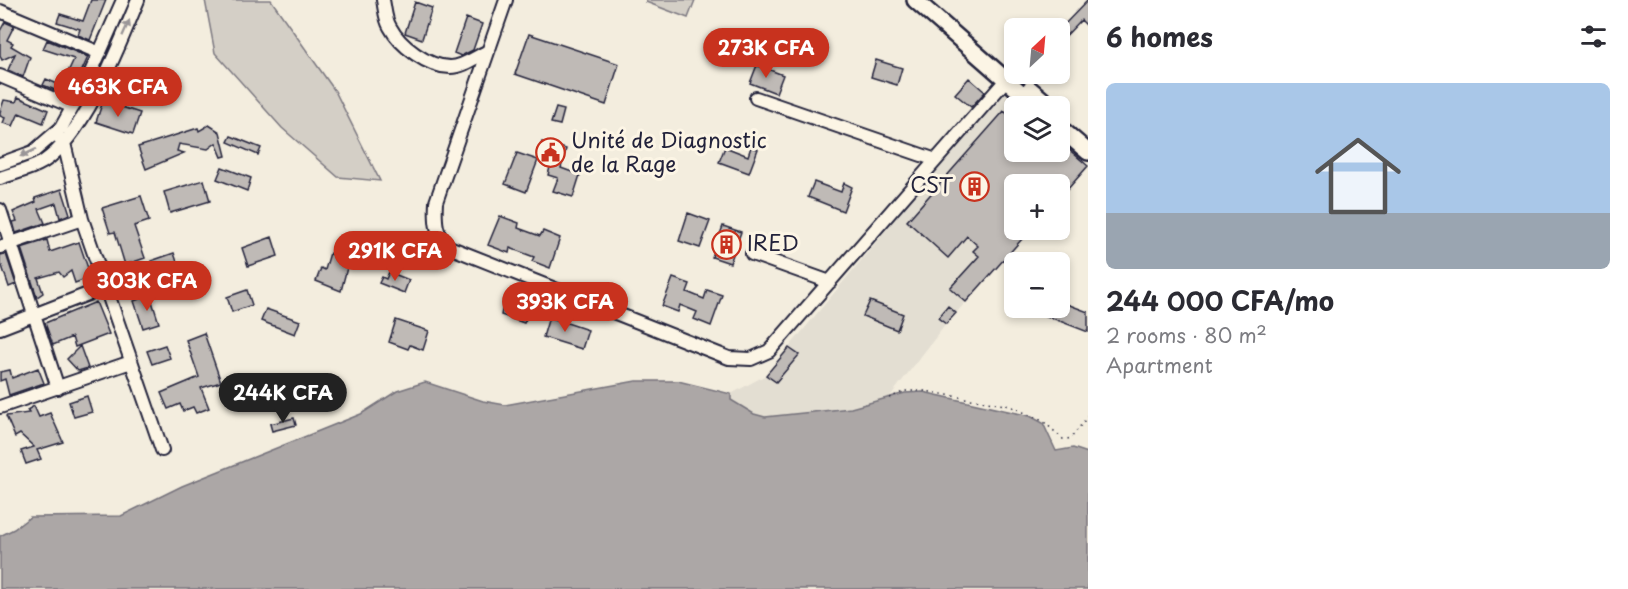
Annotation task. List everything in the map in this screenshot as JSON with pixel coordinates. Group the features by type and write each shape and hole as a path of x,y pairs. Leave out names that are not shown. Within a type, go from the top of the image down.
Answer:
{"main road":[{"path":"915,0 1004,78"},
{"path":"929,0 1029,96"},
{"path":"1011,84 1028,96"},
{"path":"1070,128 1088,140"},
{"path":"1070,132 1088,152"}],"street":[{"path":"123,0 60,138 82,219 162,450"},
{"path":"0,178 42,163 60,138 90,104 138,0"},
{"path":"383,0 390,28 407,48 423,58 449,67 465,64 488,51"},
{"path":"506,0 436,202 436,228 440,239 449,247 729,358 751,359 769,351 1004,82"},
{"path":"0,11 100,52"},
{"path":"0,76 73,107"},
{"path":"756,98 936,160"},
{"path":"0,165 60,138"},
{"path":"0,210 5,245 33,314 58,388"},
{"path":"5,245 82,219"},
{"path":"752,254 830,282"},
{"path":"0,328 106,287"},
{"path":"0,406 131,362"}],"path":[{"path":"889,398 905,392 925,391 1010,406 1043,421 1064,440 1071,438 1088,416"},
{"path":"1085,419 1088,422"}],"shaded area":[{"path":"205,0 271,0 335,91 380,181 338,177 282,128 215,53"},
{"path":"647,0 695,0 688,18 646,2"},
{"path":"1003,89 1011,96 1004,96 1004,162 1070,162 1070,150 1088,166 1070,186 1070,174 1004,174 1004,240 1022,240 1011,252 1004,252 1004,260 946,324 888,399 851,408 765,417 754,414 731,400 731,394 766,375"},
{"path":"636,381 678,381 731,394 731,400 754,414 765,417 851,408 905,393 923,392 1030,416 1043,423 1056,451 1073,448 1088,453 1088,589 0,589 0,536 30,517 121,516 182,486 361,414 397,391 425,382 483,401 505,405"}],"building":[{"path":"91,0 106,0 90,40 78,35 80,29 57,22 60,14 83,21"},
{"path":"1088,0 1088,27 1081,20 1070,32 1070,19"},
{"path":"415,2 432,8 422,39 405,33"},
{"path":"466,18 482,24 473,50 461,56 454,53"},
{"path":"5,22 14,26 7,40 13,43 11,46 30,57 23,77 8,70 15,54 2,60 0,56 0,31"},
{"path":"529,34 619,64 606,105 515,74"},
{"path":"47,40 88,57 79,77 68,72 74,59 43,49"},
{"path":"876,60 902,68 897,85 871,77"},
{"path":"757,65 783,75 776,93 750,83"},
{"path":"969,78 985,92 971,107 955,94"},
{"path":"46,79 69,89 67,95 43,85"},
{"path":"18,97 48,110 43,123 19,113 13,126 3,123 5,118 0,116 0,112 4,100 16,102"},
{"path":"103,101 140,113 133,134 96,122"},
{"path":"556,108 564,110 560,125 551,123"},
{"name":"CST","path":"1004,111 1004,162 1070,162 1070,150 1088,166 1070,186 1070,174 1004,174 1004,240 1021,240 1010,252 1004,252 1004,259 966,302 950,288 979,256 973,251 978,246 967,236 948,258 907,221"},
{"path":"209,125 220,132 226,156 222,157 216,143 208,149 179,144 177,151 184,153 146,169 138,147 198,128 199,131"},
{"path":"231,136 261,148 258,155 228,142"},
{"path":"542,142 566,149 561,168 580,175 573,197 553,191 558,178 548,175 552,159 538,155"},
{"path":"725,147 748,156 751,147 758,149 749,173 719,162"},
{"path":"517,153 538,160 526,192 505,184"},
{"path":"222,167 251,178 247,191 217,179"},
{"path":"204,180 210,201 170,213 164,192"},
{"path":"814,182 841,192 844,183 852,187 843,211 808,197"},
{"path":"62,189 70,214 60,218 56,203 39,209 45,223 16,233 13,222 17,221 13,212 36,202 35,198"},
{"path":"141,196 149,221 134,226 145,258 125,265 115,232 110,233 102,208"},
{"path":"688,213 710,221 700,248 679,241"},
{"path":"500,216 519,223 518,228 540,236 543,231 560,238 550,268 532,261 534,257 510,248 509,253 488,245"},
{"name":"IRED","path":"723,226 741,232 730,263 712,257"},
{"path":"272,237 278,256 248,266 242,248"},
{"path":"47,240 50,252 79,242 91,277 75,283 71,271 63,277 59,272 38,278 43,293 37,297 21,248"},
{"path":"174,253 185,286 163,294 151,261"},
{"path":"330,253 349,260 341,291 316,281 321,268 325,270"},
{"path":"6,254 16,284 9,287 2,266 0,266 0,255"},
{"path":"389,272 409,280 404,293 379,283 382,277 386,279"},
{"path":"673,278 690,284 687,292 704,299 707,290 722,295 711,326 694,319 697,312 680,305 678,312 662,306"},
{"path":"247,290 252,305 232,312 227,297"},
{"path":"150,295 159,323 143,328 134,301"},
{"path":"504,300 531,309 524,323 501,315"},
{"path":"870,301 903,314 897,330 863,316"},
{"path":"96,302 109,334 75,347 72,337 53,345 45,323"},
{"path":"1070,305 1088,312 1088,332 1052,318 1070,318"},
{"path":"948,306 956,313 946,324 938,318"},
{"path":"266,309 300,321 295,334 261,321"},
{"path":"549,317 588,330 582,349 543,337"},
{"path":"396,320 429,331 423,350 410,345 408,349 389,342"},
{"path":"204,333 221,382 201,388 209,408 196,413 193,407 183,411 180,404 168,409 161,393 199,377 186,340"},
{"path":"165,345 170,358 152,364 147,351"},
{"path":"80,346 88,368 78,371 67,359"},
{"path":"789,348 799,355 776,382 766,375"},
{"path":"38,368 44,383 9,395 5,379 0,381 0,372 10,370 12,378"},
{"path":"258,378 266,400 241,409 233,387"},
{"path":"87,396 92,412 74,417 69,402"},
{"path":"34,406 39,417 50,413 63,442 37,450 41,459 26,464 21,451 34,447 20,434 15,437 6,416 29,413 27,410"},
{"path":"294,418 296,425 272,431 270,424"}],"place":[{"name":"Unité de Diagnostic de la Rage","path":"550,153"},
{"name":"CST","path":"974,186"},
{"name":"IRED","path":"726,244"}]}
